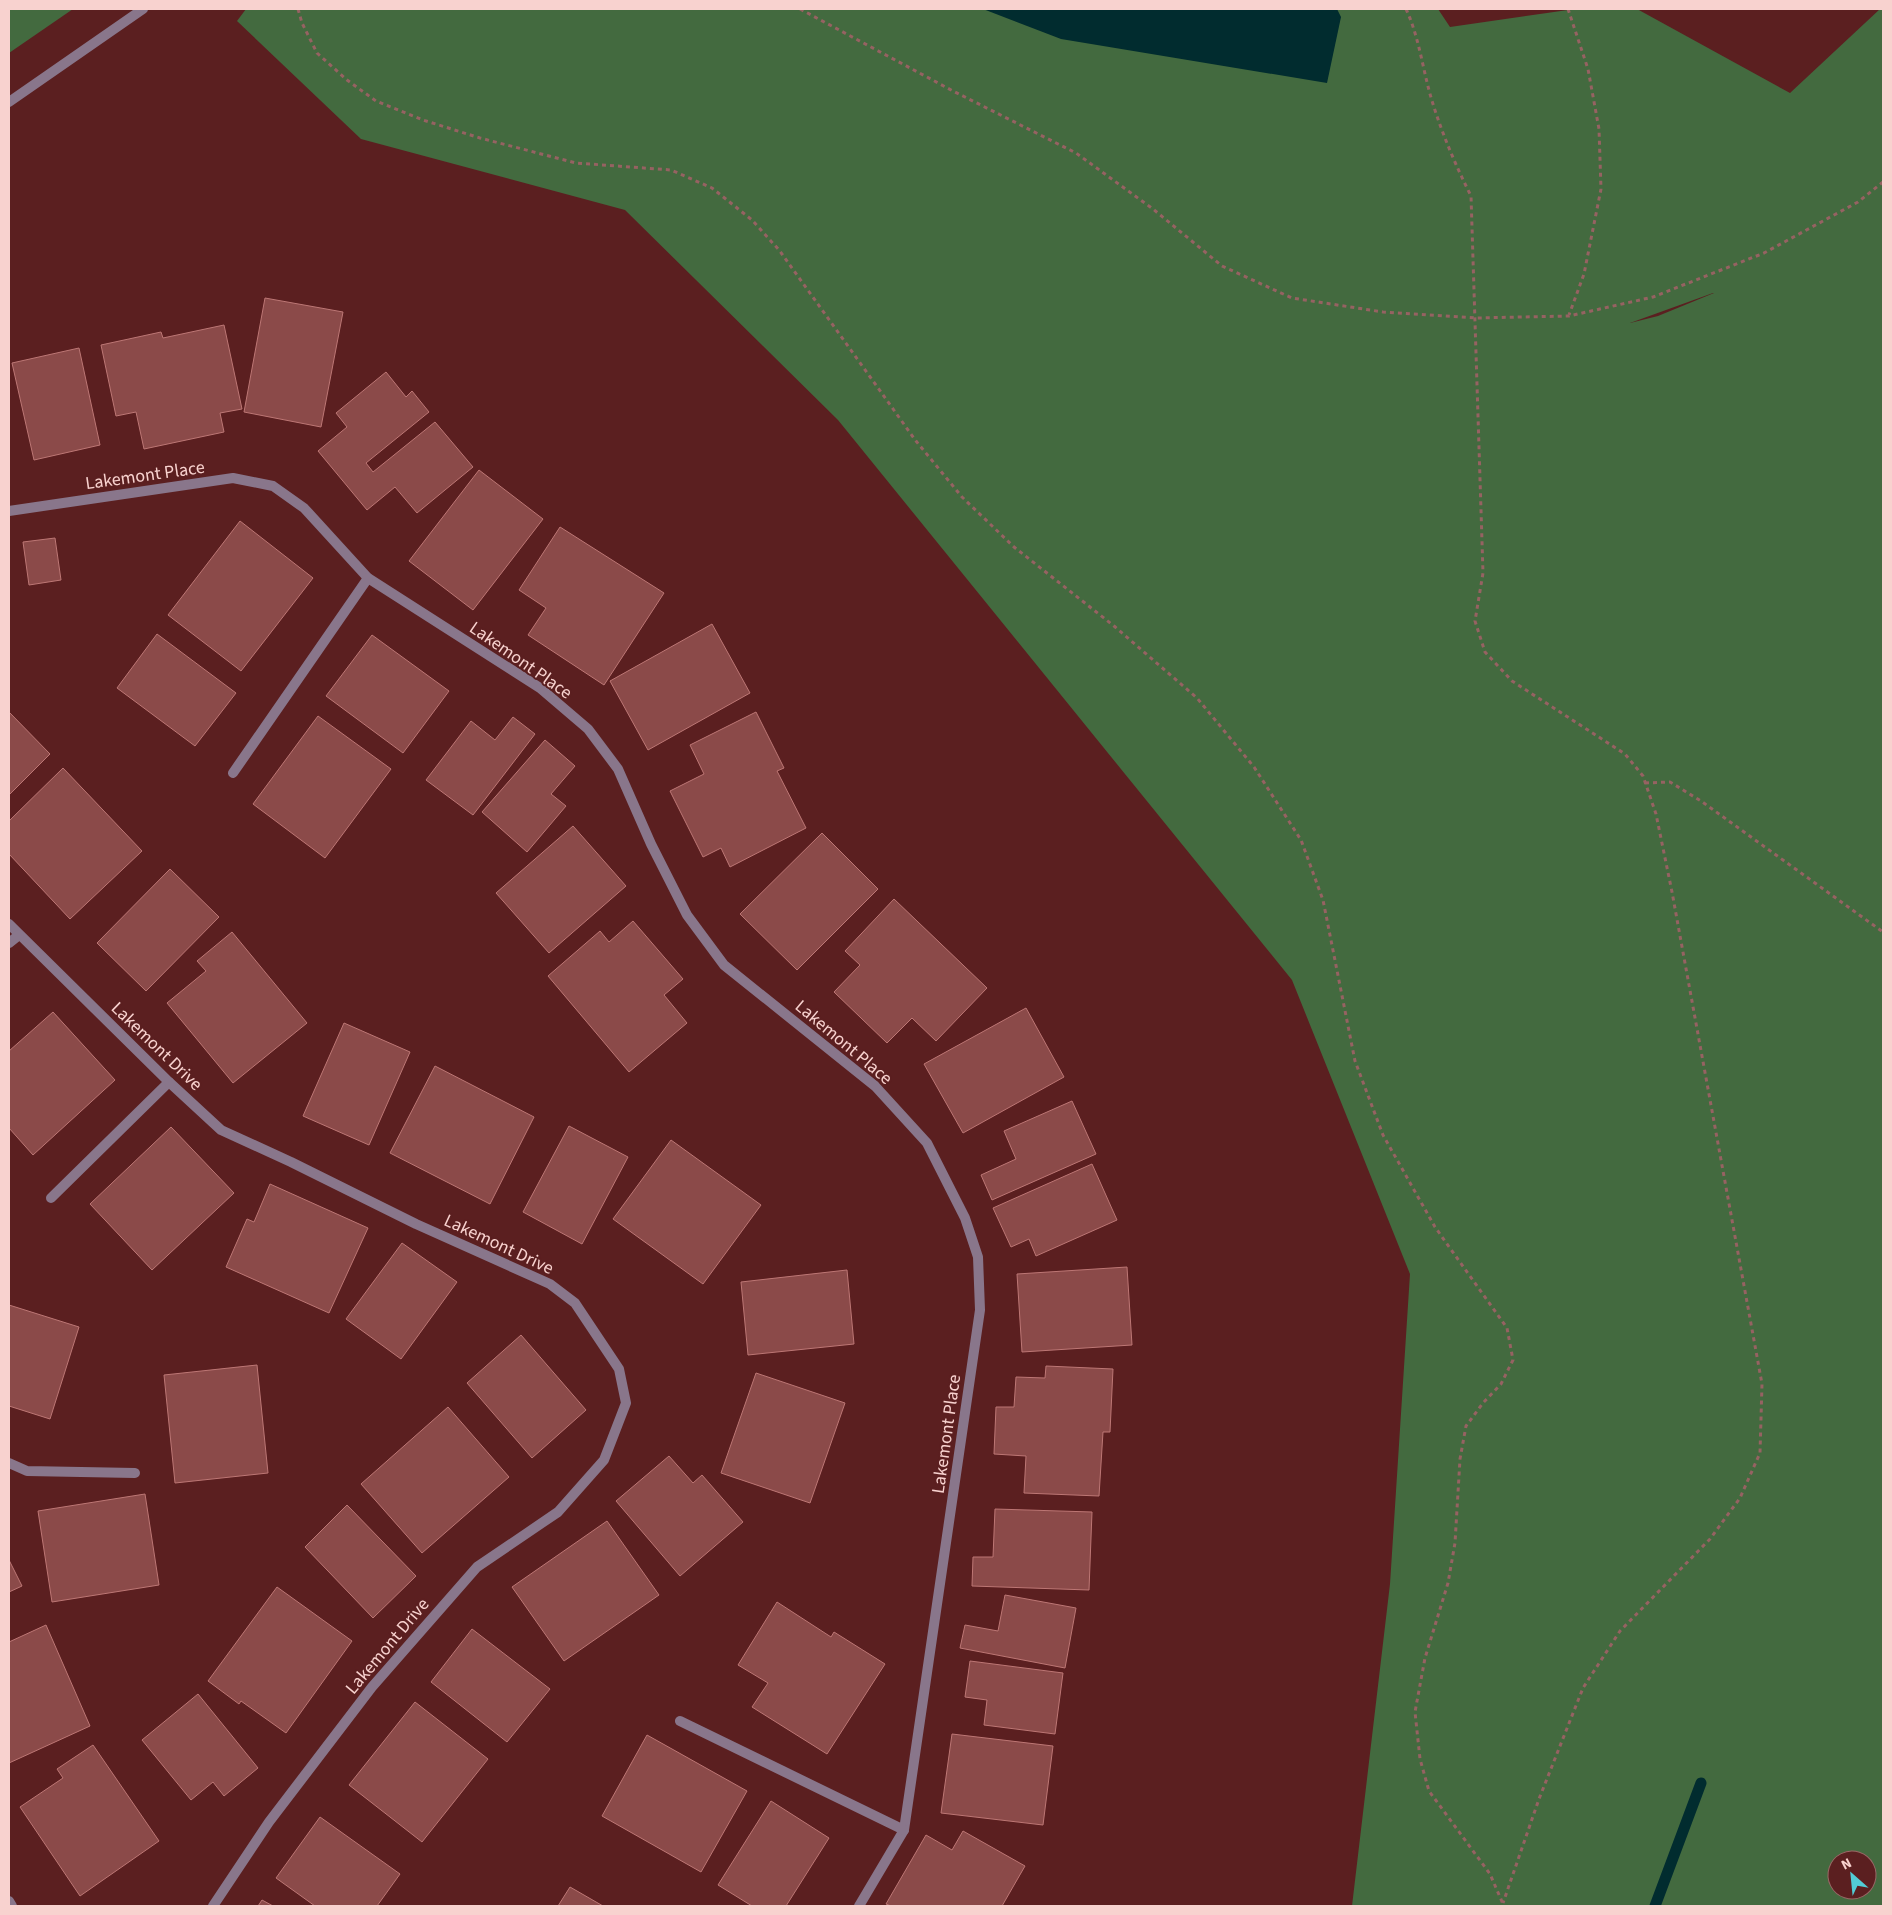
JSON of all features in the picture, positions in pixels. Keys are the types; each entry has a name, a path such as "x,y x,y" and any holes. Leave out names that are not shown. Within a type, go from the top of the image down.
{"street":[{"path":"9,102 143,9"},
{"name":"Lakemont Place","path":"9,510 233,478 273,486 304,508 368,578 540,688 588,729 618,769 650,844 686,915 724,965 875,1086 927,1143 965,1218 978,1257 980,1310 904,1830 859,1906"},
{"path":"233,773 368,578"},
{"name":"Lakemont Drive","path":"9,924 169,1082 221,1130 291,1162 416,1224 550,1284 575,1303 619,1369 626,1403 604,1460 558,1512 477,1567 457,1589 366,1695 269,1822 213,1906"},
{"path":"9,943 19,935"},
{"path":"51,1198 169,1082"},
{"path":"9,1463 27,1470 134,1473"},
{"path":"680,1721 904,1830"},
{"path":"9,1901 12,1906"}],"path":[{"path":"298,9 302,23 317,53 347,80 376,101 423,120 480,138 576,164 671,170 712,188 752,220 779,250 916,441 962,496 1014,547 1114,626 1197,698 1254,767 1301,840 1323,900 1355,1061 1383,1135 1435,1227 1507,1328 1513,1360 1501,1384 1483,1403 1466,1426 1460,1459 1455,1544 1452,1563 1448,1583 1425,1658 1415,1712 1420,1759 1429,1791 1490,1874 1503,1905"},
{"path":"800,9 953,91 1076,153 1153,209 1222,266 1292,298 1383,312 1476,318 1569,316 1653,297 1764,253 1858,202 1883,182"},
{"path":"1406,9 1420,53 1435,112 1449,151 1471,196 1483,572 1475,621 1485,652 1512,681 1625,754 1643,776 1656,814 1672,892 1762,1384 1760,1453 1740,1498 1710,1539 1620,1631 1583,1688 1539,1798 1503,1905"},
{"path":"1568,9 1588,69 1599,129 1602,189 1584,274 1569,316"},
{"path":"1645,783 1670,782 1701,801 1883,932"}],"green space":[{"path":"9,9 73,9 9,53"},
{"path":"246,9 1438,9 1450,27 1575,9 1637,9 1790,93 1880,9 1883,9 1883,1906 1352,1906 1390,1584 1410,1274 1292,980 838,420 625,210 361,139 237,21","holes":["1714,293 1658,316 1630,323"]}],"water":[{"path":"983,9 1337,9 1341,17 1327,83 1061,39"}],"building":[{"path":"265,298 343,312 321,427 244,412"},
{"path":"224,325 242,409 220,413 224,432 144,449 136,412 116,416 101,345 161,332 163,338"},
{"path":"79,348 100,445 34,460 12,363"},
{"path":"386,372 406,397 412,391 429,412 366,463 373,472 435,422 473,467 417,513 395,487 367,510 318,451 347,427 336,413"},
{"path":"479,470 543,519 473,610 409,561"},
{"path":"240,521 313,578 241,671 168,615"},
{"path":"560,527 664,593 604,685 528,635 546,608 519,590"},
{"path":"55,538 61,580 29,585 23,542"},
{"path":"712,624 750,693 648,750 610,681"},
{"path":"157,634 236,693 195,746 117,688"},
{"path":"372,635 449,691 403,753 326,696"},
{"path":"9,712 50,754 9,795"},
{"path":"756,712 784,768 777,771 806,828 730,867 721,848 703,857 670,791 704,774 690,745"},
{"path":"318,716 391,769 325,858 253,804"},
{"path":"513,717 535,734 473,815 426,780 471,721 495,740"},
{"path":"545,740 575,766 551,794 566,806 527,852 482,812"},
{"path":"63,768 142,851 70,919 9,854 9,821"},
{"path":"573,826 626,886 549,953 496,893"},
{"path":"822,833 878,889 797,970 740,914"},
{"path":"170,869 219,917 146,991 97,943"},
{"path":"894,899 987,988 936,1041 912,1018 887,1043 834,992 860,965 845,951"},
{"path":"633,921 683,979 664,995 687,1023 629,1072 548,976 600,931 609,942"},
{"path":"232,932 307,1023 233,1083 167,1003 206,971 197,961"},
{"path":"1026,1008 1064,1077 963,1133 924,1064"},
{"path":"53,1012 115,1080 33,1155 9,1128 9,1051"},
{"path":"344,1023 410,1052 369,1145 303,1116"},
{"path":"435,1066 534,1117 490,1204 390,1153"},
{"path":"1072,1101 1096,1154 992,1200 981,1175 1016,1159 1004,1131"},
{"path":"569,1126 628,1157 582,1244 523,1212"},
{"path":"171,1127 234,1193 152,1270 90,1204"},
{"path":"671,1140 761,1205 703,1284 613,1219"},
{"path":"1092,1164 1117,1220 1036,1256 1029,1239 1011,1247 993,1208"},
{"path":"270,1184 368,1228 329,1313 226,1267 247,1219 254,1222"},
{"path":"402,1243 457,1282 401,1359 346,1319"},
{"path":"1127,1267 1132,1345 1022,1352 1017,1274"},
{"path":"847,1270 854,1344 748,1355 741,1282"},
{"path":"9,1305 79,1327 50,1419 9,1406"},
{"path":"521,1335 586,1410 532,1458 467,1383"},
{"path":"257,1365 268,1473 175,1483 164,1375"},
{"path":"1046,1366 1113,1369 1110,1432 1103,1432 1099,1496 1024,1493 1026,1456 994,1454 996,1407 1014,1407 1016,1377 1045,1378"},
{"path":"756,1373 845,1403 810,1503 721,1473"},
{"path":"448,1407 509,1477 422,1553 361,1484"},
{"path":"669,1456 693,1483 702,1475 743,1522 680,1576 616,1501"},
{"path":"145,1494 159,1585 52,1602 38,1511"},
{"path":"347,1505 416,1576 373,1618 305,1547"},
{"path":"995,1509 1092,1512 1089,1590 972,1586 973,1557 993,1557"},
{"path":"607,1521 659,1595 564,1661 512,1587"},
{"path":"9,1560 22,1586 9,1592"},
{"path":"277,1587 352,1641 286,1733 241,1701 239,1704 208,1681"},
{"path":"1005,1595 1076,1608 1065,1668 960,1648 965,1625 998,1631"},
{"path":"777,1602 831,1637 834,1632 885,1664 827,1754 752,1707 768,1683 738,1665"},
{"path":"46,1625 90,1726 9,1763 9,1642"},
{"path":"472,1629 550,1689 507,1742 431,1682"},
{"path":"970,1661 1063,1673 1055,1734 984,1725 987,1700 965,1697"},
{"path":"198,1694 258,1768 224,1796 213,1782 191,1800 142,1740"},
{"path":"415,1702 488,1759 422,1842 349,1785"},
{"path":"952,1734 1053,1746 1043,1825 941,1813"},
{"path":"647,1735 747,1791 701,1872 602,1816"},
{"path":"93,1745 159,1841 80,1896 20,1807 63,1778 57,1769"},
{"path":"771,1801 829,1838 786,1906 752,1906 718,1885"},
{"path":"320,1817 400,1874 377,1906 315,1906 276,1878"},
{"path":"963,1831 1025,1866 1002,1906 891,1906 886,1904 926,1835 952,1850"},
{"path":"570,1887 603,1906 558,1906"},
{"path":"262,1900 273,1906 258,1906"}],"waterway":[{"path":"1655,1906 1701,1783"}]}
